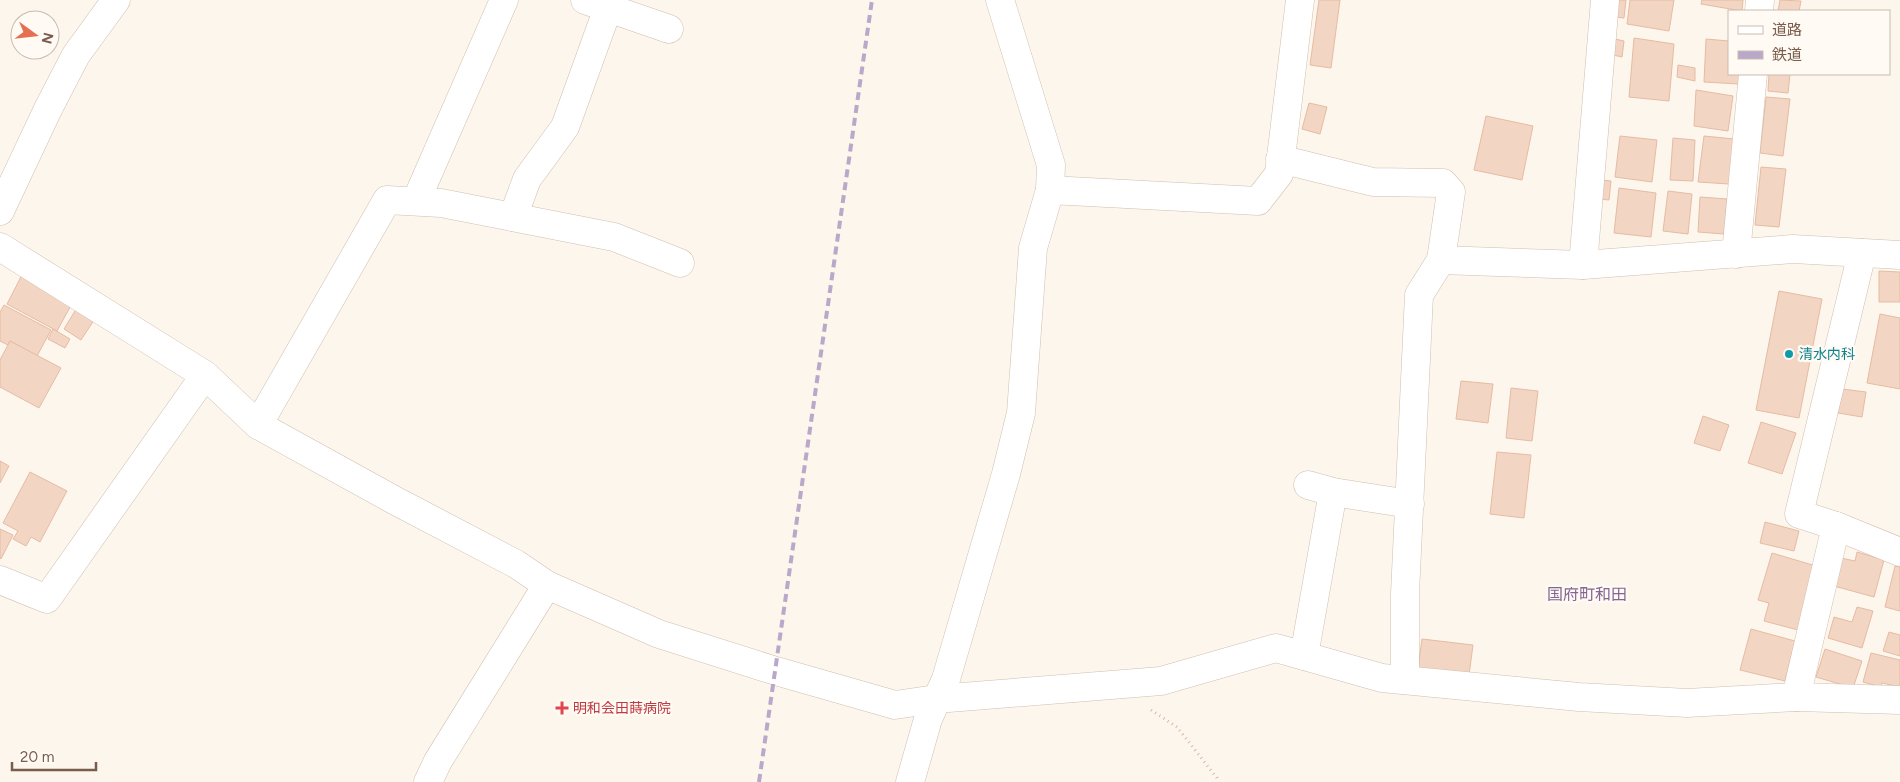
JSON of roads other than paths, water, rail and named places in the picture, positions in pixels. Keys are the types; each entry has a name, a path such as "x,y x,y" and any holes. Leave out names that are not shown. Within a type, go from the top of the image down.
{"street":[{"path":"0,211 48,109 76,55 116,0"},
{"path":"416,201 504,0"},
{"path":"910,782 928,719 946,679 1006,474 1021,413 1033,248 1050,190 1051,165 1000,0"},
{"path":"1050,190 1258,201 1279,174 1300,0"},
{"path":"1583,265 1605,0"},
{"path":"513,217 527,179 565,127 596,4 669,29"},
{"path":"1736,254 1753,75"},
{"path":"1280,159 1373,182 1443,183 1451,192 1441,260 1419,295 1405,594 1405,680"},
{"path":"258,425 388,200 441,203 614,237 680,263"},
{"path":"0,247 205,375 258,425 394,500 516,564 547,585 659,634 776,671 895,705 936,699 1162,681 1276,648 1382,678 1579,697 1687,703 1796,697 1900,700"},
{"path":"1441,260 1583,265 1793,249 1900,255"},
{"path":"1862,253 1800,514 1836,526 1900,552"},
{"path":"0,580 46,599 205,375"},
{"path":"1304,656 1320,489 1410,504"},
{"path":"1796,697 1836,526"},
{"path":"428,782 438,761 547,585"}],"railway":[{"path":"759,782 872,0"}],"place":[{"name":"清水内科","path":"1789,354"},
{"name":"明和会田蒔病院","path":"562,708"}],"district":[{"name":"国府町和田","path":"1587,594"}]}
